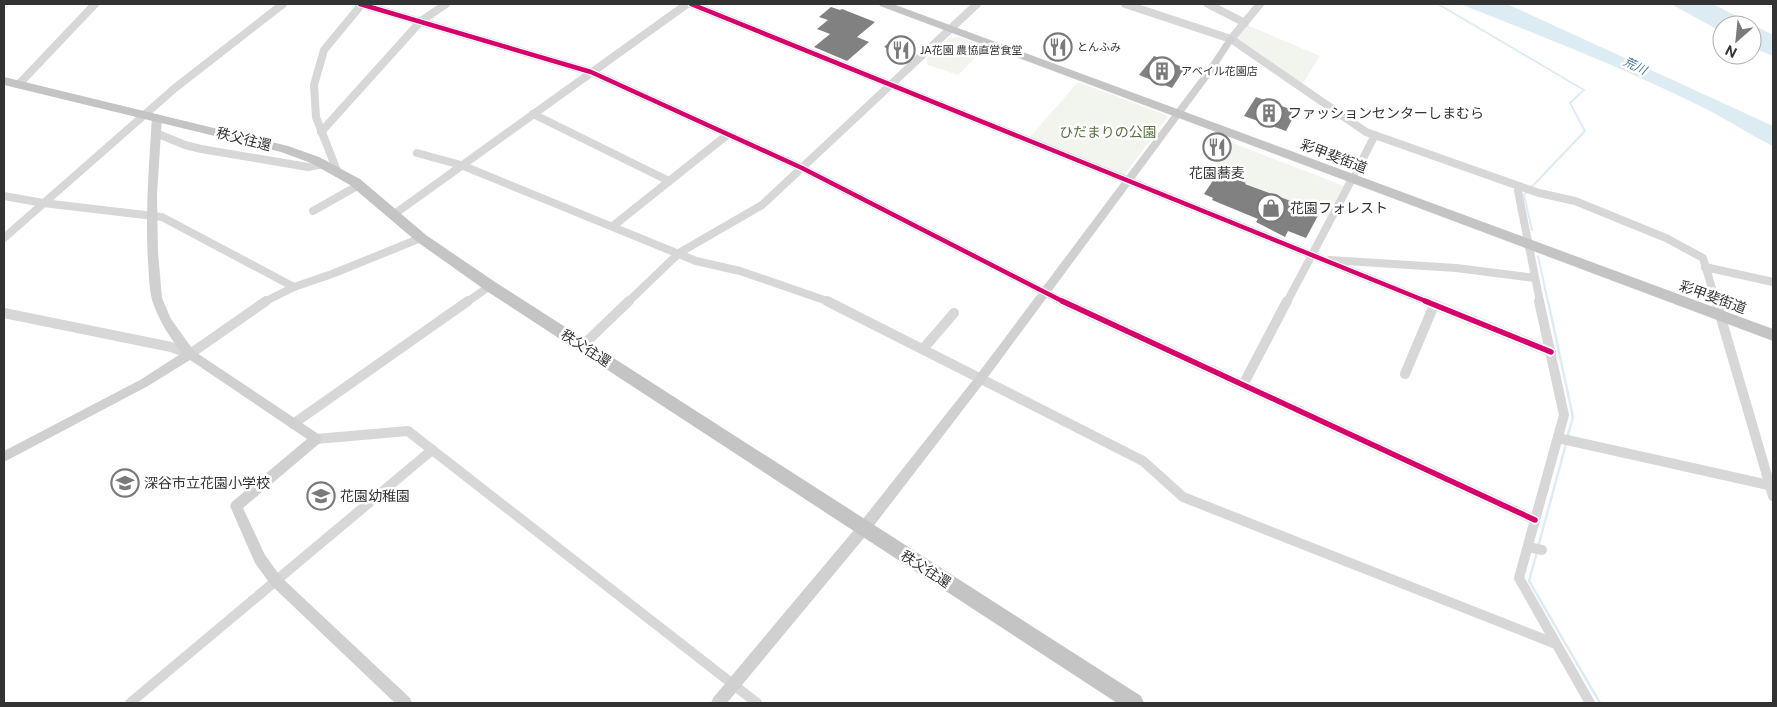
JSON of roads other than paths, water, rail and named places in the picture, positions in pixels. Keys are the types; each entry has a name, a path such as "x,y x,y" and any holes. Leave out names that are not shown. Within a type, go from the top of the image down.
{"highway":[{"name":"彩甲斐街道","path":"884,4 953,26 1526,239 1718,311 1773,335"},
{"name":"彩甲斐街道","path":"903,4 953,26"},
{"name":"秩父往還","path":"4,81 151,115 284,149 337,171 359,185 422,238 490,286 1134,703"},
{"name":"彩甲斐街道","path":"1718,311 1773,327"}],"street":[{"path":"20,84 95,4"},
{"path":"4,238 43,203 151,115 223,47 283,4"},
{"path":"337,171 316,116 314,93 324,50 361,4 591,72 802,168 1044,293 1535,520"},
{"path":"321,132 421,22 446,4"},
{"path":"393,215 687,4"},
{"path":"691,4 1551,352"},
{"path":"582,346 679,253 762,205 978,4"},
{"path":"1125,4 1231,39 1366,132 1526,189 1574,201 1666,238 1703,258 1772,489"},
{"path":"1208,4 1246,23"},
{"path":"718,703 864,528 981,378 1180,111 1231,39 1260,4"},
{"path":"533,114 669,181"},
{"path":"151,115 156,133 152,215 153,258 157,297 169,324 190,354"},
{"path":"156,133 185,145 201,149 308,167 324,164"},
{"path":"613,226 728,135"},
{"path":"1243,385 1375,135"},
{"path":"417,153 461,165 696,261 740,271 827,301 1143,461 1183,497 1556,644"},
{"path":"312,211 359,185"},
{"path":"1526,189 1518,191 1526,239 1564,416 1519,578 1590,703"},
{"path":"4,196 43,203 152,215 162,218 294,287"},
{"path":"4,458 144,383 190,354 266,301 294,287 422,238"},
{"path":"1322,259 1456,268 1535,278"},
{"path":"1705,268 1773,282"},
{"path":"293,424 490,286"},
{"path":"1405,374 1434,305"},
{"path":"4,312 172,347 190,354 316,439"},
{"path":"923,349 954,313"},
{"path":"405,703 276,581 260,559 236,506 316,439 408,431 756,703"},
{"path":"1558,438 1772,489"},
{"path":"130,703 432,450"},
{"path":"1528,547 1542,550"}],"water":[{"name":"荒川","path":"1460,4 1507,4 1773,126 1773,146 1706,109 1638,77 1579,51"},
{"path":"1671,4 1713,4 1734,15 1712,15 1712,27"},
{"path":"1762,29 1773,35 1773,56 1762,51"}],"waterway":[{"path":"1438,4 1584,90 1570,103 1585,131 1524,195 1532,230"},
{"path":"1538,256 1548,302"},
{"path":"1548,301 1573,417 1567,438"},
{"path":"1538,547 1566,444"},
{"path":"1537,552 1529,581 1600,703"}],"place":[{"name":"とんふみ","path":"1058,47"},
{"name":"JA花園 農協直営食堂","path":"901,50"},
{"name":"アベイル花園店","path":"1162,71"},
{"name":"ファッションセンターしまむら","path":"1269,113"},
{"name":"花園蕎麦","path":"1217,147"},
{"name":"花園フォレスト","path":"1271,208"},
{"name":"深谷市立花園小学校","path":"125,483"},
{"name":"花園幼稚園","path":"321,496"}],"park label":[{"name":"ひだまりの公園","path":"1108,132"}]}
